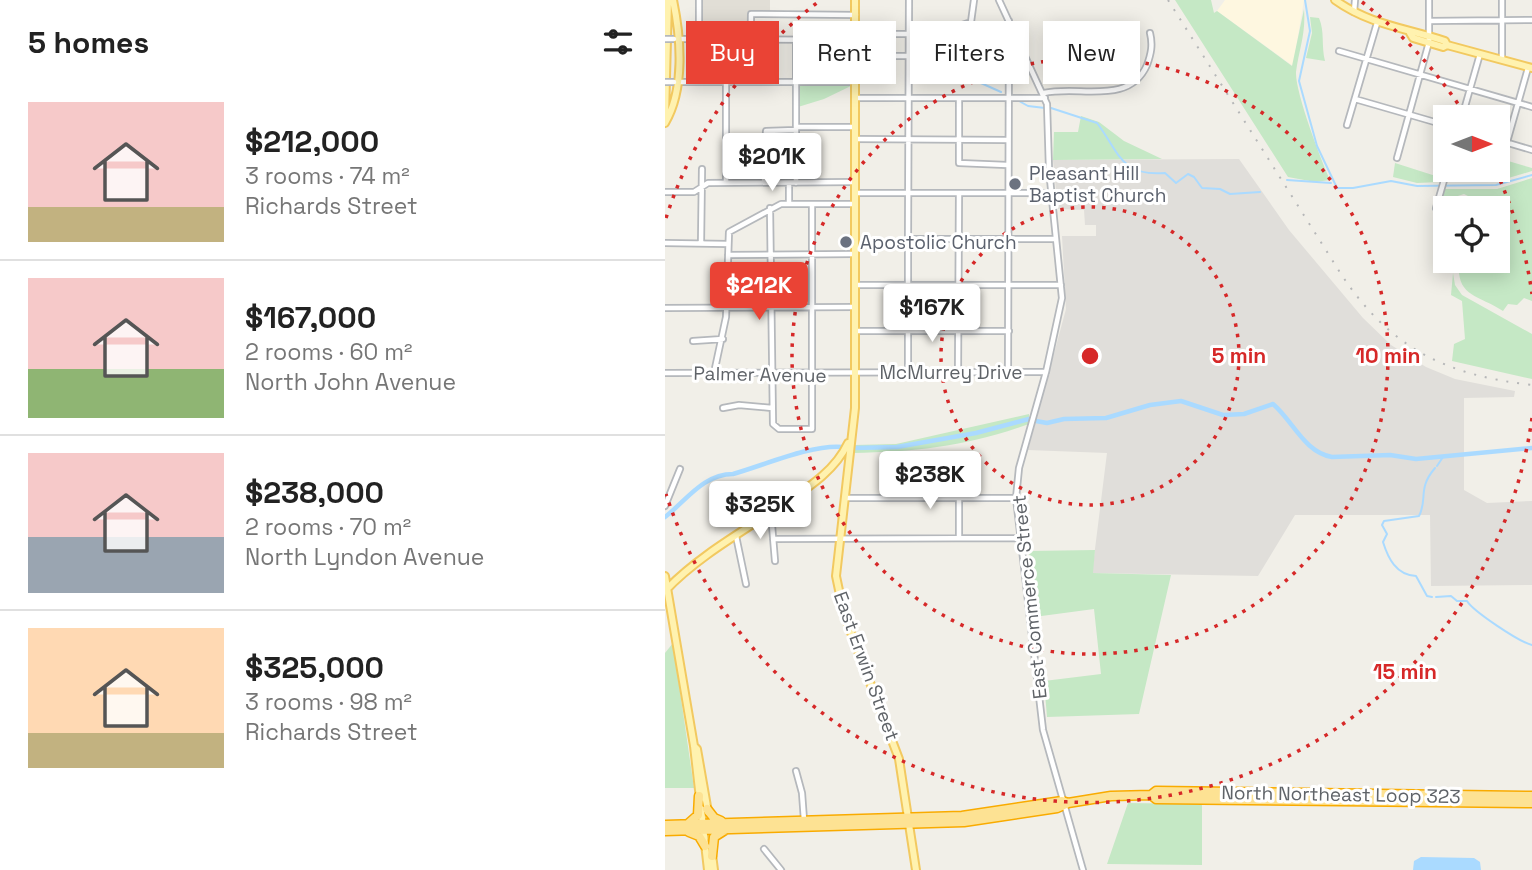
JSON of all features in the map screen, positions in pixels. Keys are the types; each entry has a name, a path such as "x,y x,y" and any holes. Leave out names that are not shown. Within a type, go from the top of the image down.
{"highway":[{"name":"North Northeast Loop 323","path":"910,820 979,820 1065,803 1117,796 1151,795 1156,791 1236,796 1532,803"},
{"path":"665,831 684,827 698,815 699,796"},
{"name":"North Northeast Loop 323","path":"1432,799 1532,796"},
{"path":"707,809 715,819 735,823"},
{"path":"706,827 804,820 910,820"},
{"path":"665,825 726,829 910,820"},
{"path":"684,827 698,835 705,846"},
{"path":"712,856 714,837 726,829"}],"main road":[{"path":"665,123 676,100 676,40 670,0"},
{"path":"665,117 670,0"},
{"name":"East Erwin Street","path":"855,0 856,21"},
{"path":"1335,0 1377,23 1530,68"},
{"name":"East Erwin Street","path":"856,84 855,374 852,435 838,538 836,576 841,602 894,743 910,820 916,870"},
{"path":"666,592 679,576 820,478 839,459 852,435"},
{"path":"839,459 848,462"},
{"path":"666,592 690,568"},
{"path":"665,574 672,578 679,576"},
{"path":"665,574 668,608 694,746 699,796 713,870"},
{"path":"694,746 697,749 707,809 705,846 708,870"}],"street":[{"path":"699,0 701,21"},
{"path":"908,373 909,0"},
{"path":"971,21 974,0"},
{"name":"East Commerce Street","path":"999,0 1045,95 1061,308 1047,372 1020,464 1016,498 1042,725 1083,870"},
{"path":"1354,12 1355,0"},
{"path":"1397,158 1429,39 1429,0"},
{"path":"1501,60 1502,0"},
{"path":"751,21 751,14 856,15"},
{"path":"1429,21 1532,20"},
{"path":"1347,125 1377,23"},
{"path":"856,98 1007,98 1107,91 1132,85 1140,78 1149,59 1152,44 1150,33"},
{"path":"896,35 909,34"},
{"path":"665,40 686,40"},
{"path":"1339,51 1532,107"},
{"path":"1464,105 1481,54"},
{"path":"896,57 908,57"},
{"path":"1510,132 1530,68"},
{"path":"665,82 686,82"},
{"path":"726,84 726,183"},
{"path":"796,84 796,183"},
{"path":"1007,84 1008,374"},
{"path":"959,98 959,163 1007,165"},
{"path":"1355,99 1433,121"},
{"path":"764,182 766,131 855,127"},
{"path":"855,139 1007,140"},
{"path":"1510,143 1532,150"},
{"path":"701,243 702,169"},
{"path":"665,192 692,192 702,185 726,183 854,182"},
{"path":"789,183 789,204"},
{"path":"854,193 1051,192"},
{"path":"958,374 959,193"},
{"path":"713,373 723,339 729,232 770,208 789,204 854,204"},
{"path":"770,208 773,425 783,429 812,429 812,204"},
{"path":"908,242 1056,239"},
{"path":"665,243 728,244"},
{"path":"728,255 854,254"},
{"path":"854,285 1061,285"},
{"path":"665,308 854,307"},
{"path":"855,331 1009,331"},
{"path":"693,341 723,339"},
{"name":"McMurrey Drive","path":"855,374 1047,372"},
{"name":"Palmer Avenue","path":"665,373 855,374"},
{"path":"723,408 739,405 772,408"},
{"path":"665,506 680,469"},
{"path":"959,486 959,538"},
{"path":"844,498 1016,498"},
{"path":"770,512 775,561"},
{"path":"736,536 746,584"},
{"path":"773,539 1020,538"},
{"path":"796,771 802,793 804,820"},
{"path":"764,849 781,870"}],"shaded area":[{"path":"701,0 770,0 770,12 747,12 747,21 701,21"},
{"path":"1225,0 1304,0 1293,66 1217,11"},
{"path":"1239,159 1289,230 1363,318 1391,345 1426,367 1455,379 1515,391 1514,397 1464,398 1464,490 1487,503 1532,501 1532,585 1431,586 1430,515 1295,515 1258,576 1092,573 1107,453 1028,450 1066,309 1062,236 1096,236 1096,225 1085,225 1084,210 1058,209 1053,160"}],"green space":[{"path":"1175,0 1211,0 1214,13 1217,11 1292,66 1304,9 1297,82 1309,126 1330,180 1315,182 1288,177"},
{"path":"1310,17 1319,18 1321,23 1325,61 1306,58 1312,33"},
{"path":"799,85 853,85 824,99 798,107"},
{"path":"1081,116 1099,122 1124,141 1162,159 1053,160 1054,132 1078,132"},
{"path":"1510,162 1532,168 1532,171 1510,178"},
{"path":"1395,163 1433,175 1433,182 1440,182 1417,183 1393,177"},
{"path":"1532,178 1532,301 1524,298 1517,305 1508,304 1503,311 1470,293 1461,282 1459,273 1510,273 1510,196 1443,196 1445,189 1497,189"},
{"path":"1453,273 1455,285 1462,295 1532,334 1532,379 1452,361 1454,344 1465,339 1462,301 1451,295"},
{"path":"1029,414 1029,424 963,443 899,451 853,453 854,445 896,444"},
{"path":"1095,550 1093,573 1171,575 1139,714 1047,717 1044,681 1101,674 1094,609 1034,617 1029,551"},
{"path":"673,643 694,788 665,788 665,653"},
{"path":"1128,803 1202,804 1202,865 1107,864"}],"water":[{"path":"1421,857 1474,858 1480,862 1481,870 1413,870 1414,861"}],"waterway":[{"path":"1305,0 1310,31 1299,81 1317,146 1337,188 1391,181 1417,186 1496,185 1532,175"},
{"path":"983,84 1001,92"},
{"path":"1019,101 1028,106 1045,108"},
{"path":"1051,108 1097,123 1122,160 1138,171 1165,173 1176,183 1188,174 1194,177 1202,188 1220,189 1230,194 1260,192"},
{"path":"1287,180 1331,183"},
{"path":"1036,421 1047,423 1064,419 1106,418 1150,405 1181,401 1223,415 1244,414 1273,404 1306,443 1332,457 1390,455 1416,459 1532,448"},
{"path":"853,448 897,447 976,433 1029,419"},
{"path":"665,517 696,489 713,478 803,452 843,447"},
{"path":"1437,466 1443,457"},
{"path":"1432,597 1427,596 1416,576 1403,573 1394,565 1383,542 1387,534 1382,525 1384,521 1419,516 1424,488 1435,468"},
{"path":"1436,597 1451,596 1457,601 1467,601 1497,626 1532,645"}],"railway":[{"path":"1168,0 1341,274 1379,321 1422,354 1446,365 1472,374 1532,385"}],"place":[{"name":"Pleasant Hill Baptist Church","path":"1015,184"},
{"name":"Apostolic Church","path":"846,242"}]}
